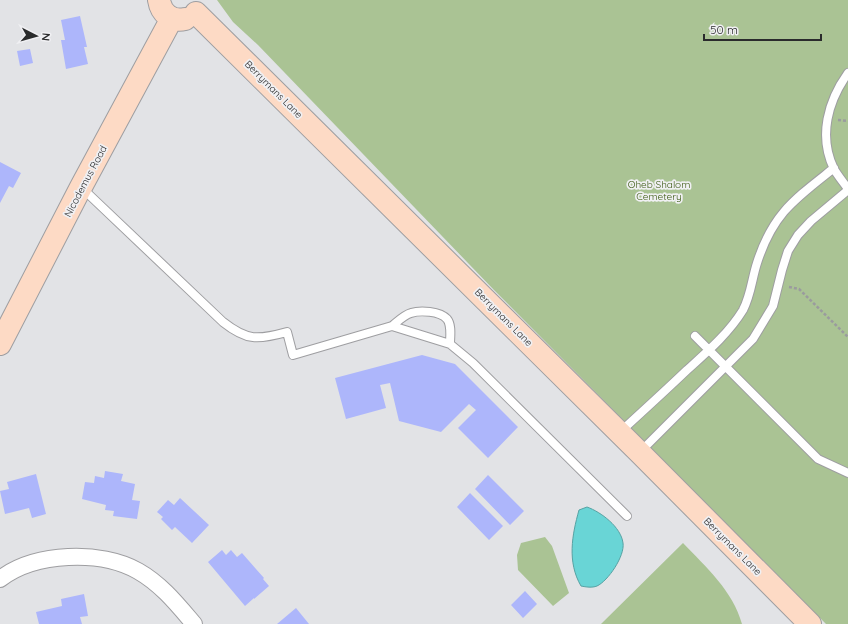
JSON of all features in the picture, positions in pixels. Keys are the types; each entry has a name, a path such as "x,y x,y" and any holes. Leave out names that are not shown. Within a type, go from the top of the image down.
{"street":[{"path":"159,0 164,14 172,18 183,20 189,18 198,6"},
{"name":"Berrymans Lane","path":"198,6 810,624"},
{"name":"Nicodemus Road","path":"0,344 81,187 172,18"},
{"path":"0,578 22,567 62,557 79,556 119,563 138,571 153,581 171,597 194,624"}],"lane":[{"path":"640,452 753,339 773,306 788,251 798,235 811,221 848,190 834,168 828,152 826,130 830,106 837,89 848,73"},
{"path":"620,433 709,350 743,309 748,298 756,265 764,242 777,219 793,201 834,168"},
{"path":"81,187 223,322 243,336 271,336 287,332 293,355 392,326 409,313 419,312 439,314 448,320 450,326 450,344"},
{"path":"392,326 450,344 473,363 627,516"},
{"path":"695,336 818,459 848,473"}],"path":[{"path":"778,285 799,289 848,337"}],"green space":[{"name":"Oheb Shalom Cemetery","path":"217,0 848,0 848,624 826,624 494,290 258,45 233,22"},
{"path":"545,537 552,546 569,593 553,606 518,570 517,555 521,543"},
{"path":"683,543 718,580 738,612 742,624 601,624"}],"water":[{"path":"587,507 598,512 610,521 618,531 623,543 619,561 611,574 597,586 591,587 581,586 572,558 574,529 579,510"}],"building":[{"path":"80,16 87,47 84,47 88,64 66,69 61,40 65,40 61,20"},
{"path":"30,49 33,63 20,66 17,51"},
{"path":"0,162 21,173 13,188 9,186 0,203"},
{"path":"422,355 455,364 518,427 488,458 458,428 476,410 469,404 441,432 399,421 390,383 380,385 386,408 346,419 335,378"},
{"path":"105,471 123,474 121,481 135,484 132,500 140,501 137,519 113,516 114,511 105,510 106,505 82,499 85,482 94,483 95,476 104,478"},
{"path":"36,474 46,514 32,518 29,508 5,514 0,491 9,489 7,482"},
{"path":"488,475 524,511 510,525 475,489"},
{"path":"470,493 503,526 489,540 457,507"},
{"path":"180,498 209,525 192,543 175,527 172,530 161,519 163,517 157,512 168,500 174,505"},
{"path":"222,550 226,555 231,550 237,557 242,553 269,586 245,606 208,562"},
{"path":"525,591 537,604 523,618 511,605"},
{"path":"84,594 88,616 80,617 82,624 39,624 36,612 62,606 61,599"},
{"path":"296,608 309,624 277,624"}]}
